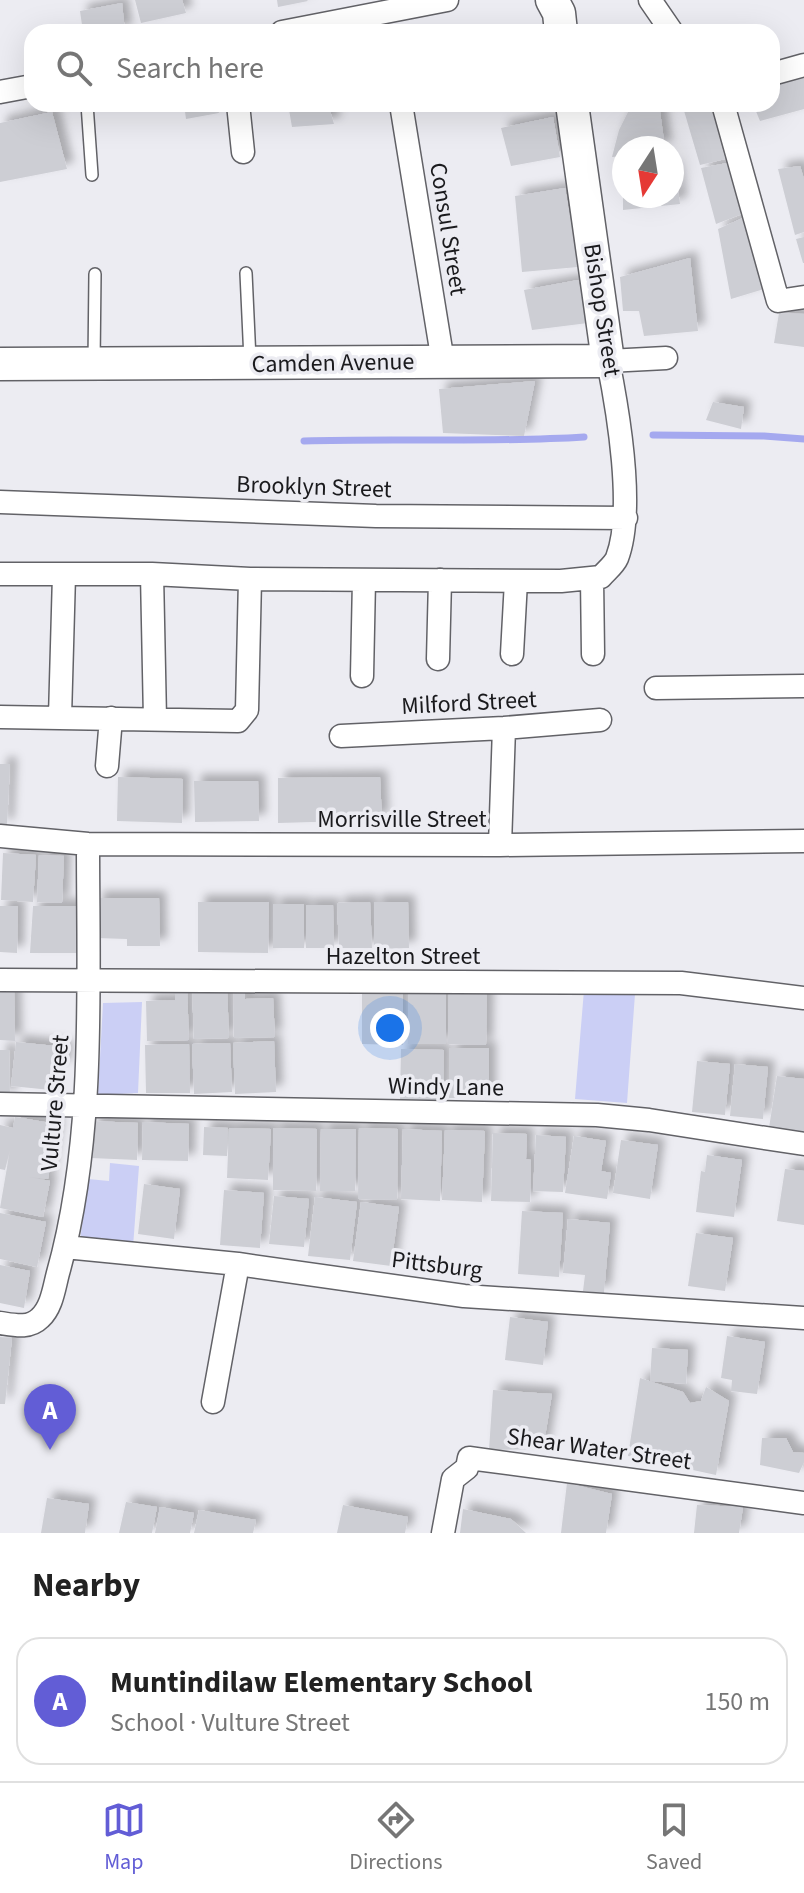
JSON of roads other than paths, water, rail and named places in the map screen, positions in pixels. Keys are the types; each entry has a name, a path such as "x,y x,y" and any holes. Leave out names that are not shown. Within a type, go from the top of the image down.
{"street":[{"path":"367,24 388,22 447,0"},
{"path":"552,0 559,13 560,24"},
{"path":"650,0 666,24"},
{"path":"780,72 804,65"},
{"path":"0,92 24,88"},
{"path":"239,112 243,152"},
{"name":"Consul Street","path":"402,112 443,362"},
{"name":"Bishop Street","path":"573,112 608,361 616,398 626,518 617,560 601,577 592,578"},
{"path":"725,112 778,301 804,297"},
{"name":"Camden Avenue","path":"0,364 608,361 666,358"},
{"name":"Brooklyn Street","path":"0,502 376,516 626,518"},
{"path":"0,574 152,574 364,580 561,581 592,578 593,654"},
{"path":"152,574 155,719"},
{"path":"60,717 64,575"},
{"path":"0,717 231,722 243,717 247,710 250,579"},
{"path":"362,676 364,580"},
{"path":"438,659 440,580"},
{"path":"512,654 516,581"},
{"path":"656,688 804,686"},
{"path":"107,766 111,718"},
{"name":"Milford Street","path":"341,736 600,720"},
{"path":"500,845 504,728"},
{"name":"Morrisville Street","path":"0,836 88,844 500,845 804,841"},
{"name":"Vulture Street","path":"0,1323 31,1325 41,1317 49,1306 65,1247 86,1106 88,844"},
{"name":"Hazelton Street","path":"0,980 681,983 804,998"},
{"name":"Windy Lane","path":"0,1104 597,1115 804,1144"},
{"name":"Pittsburg","path":"65,1247 238,1264 464,1296 804,1318"},
{"path":"213,1402 238,1264"},
{"name":"Shear Water Street","path":"443,1533 453,1479 467,1468 469,1458 804,1503"}],"lane":[{"path":"88,112 92,175"},
{"path":"246,273 250,364"},
{"path":"94,363 95,274"}],"waterway":[{"path":"653,435 804,439"},
{"path":"304,441 584,437"}],"place":[{"name":"Muntindilaw Elementary School","path":"50,1450"}]}
